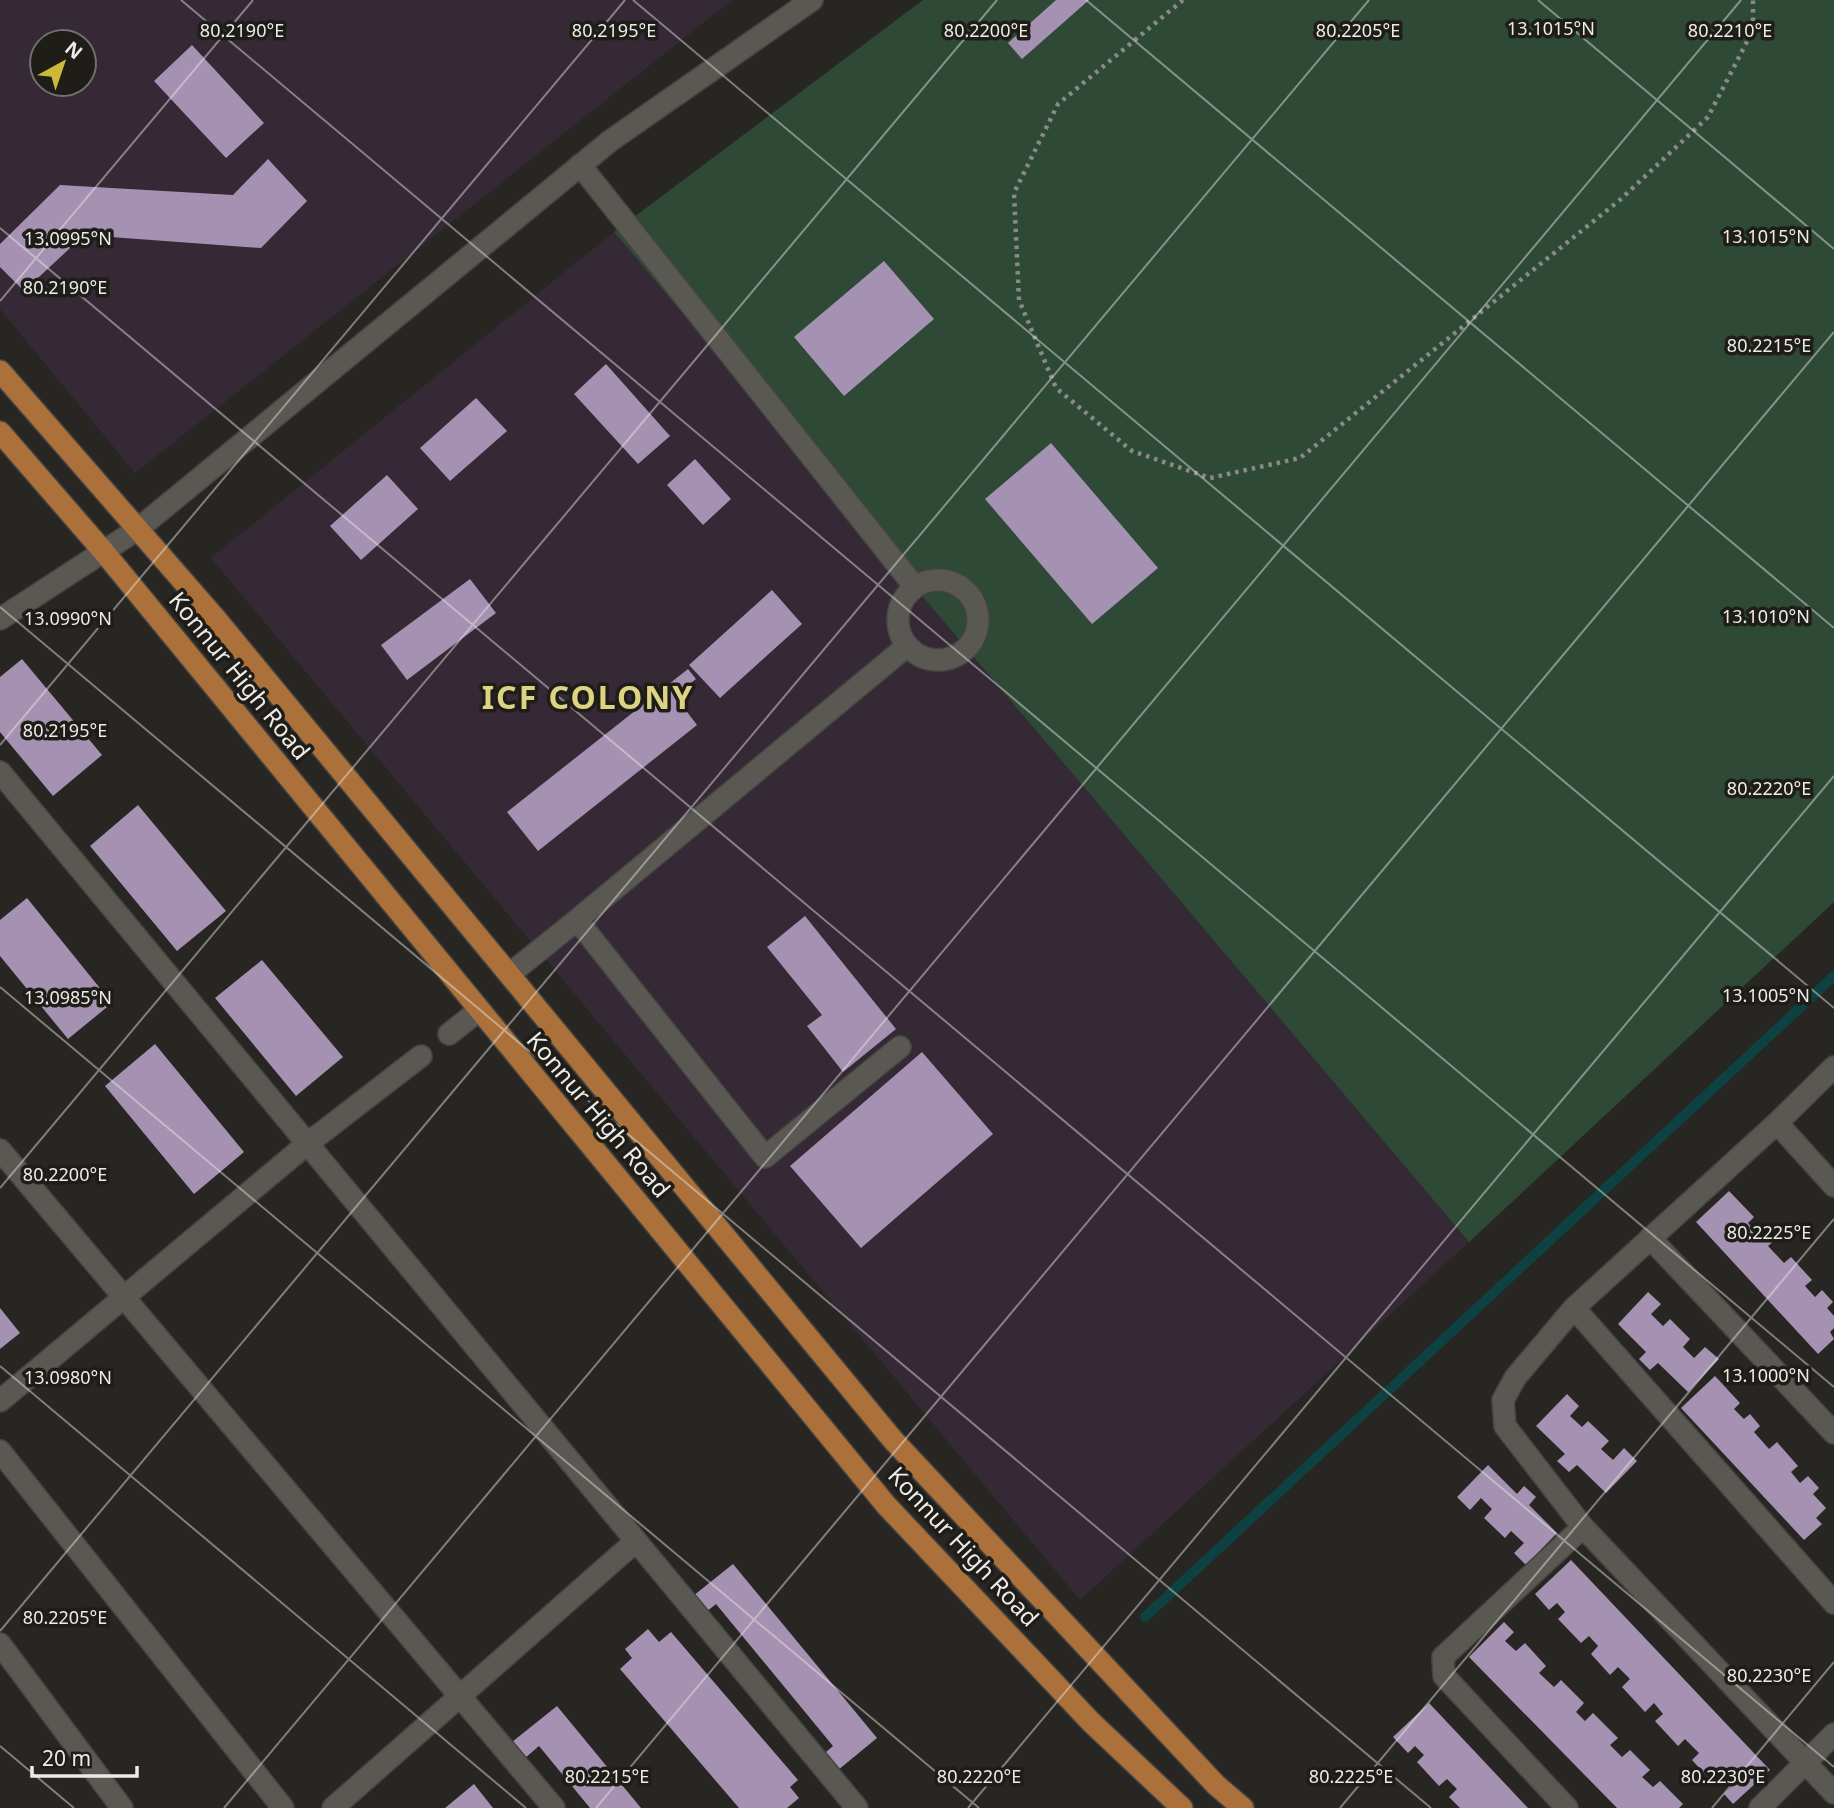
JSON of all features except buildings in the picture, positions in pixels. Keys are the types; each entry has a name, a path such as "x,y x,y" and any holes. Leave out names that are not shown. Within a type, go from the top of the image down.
{"main road":[{"path":"0,372 138,529 511,973 893,1440 1216,1785 1242,1808"},
{"name":"Konnur High Road","path":"0,432 104,552 886,1505 1091,1722 1182,1808"}],"street":[{"path":"0,619 138,529 580,165 812,0"},
{"path":"580,165 915,587"},
{"path":"927,582 952,583 972,601 977,626 966,649 943,660 929,660 907,646 897,622 905,597 915,587 927,582"},
{"path":"511,973 907,646"},
{"path":"0,772 636,1541 851,1806"},
{"path":"577,920 765,1157 900,1047"},
{"path":"449,1034 478,1011"},
{"path":"0,1401 307,1144 421,1056"},
{"path":"1834,1067 1777,1123 1574,1308 1515,1378 1503,1399 1505,1426 1583,1527 1834,1793"},
{"path":"1777,1123 1834,1186"},
{"path":"0,1150 554,1808"},
{"path":"1650,1238 1834,1433"},
{"path":"1574,1308 1834,1603"},
{"path":"0,1451 283,1808"},
{"path":"1567,1808 1444,1676 1443,1657 1583,1527"},
{"path":"333,1808 636,1541"},
{"path":"0,1644 122,1808"},
{"path":"1760,1808 1834,1734"}],"path":[{"path":"1183,0 1058,104 1014,193 1019,300 1056,388 1132,451 1210,478 1300,458 1621,199 1708,117 1753,30 1753,0"}],"shaded area":[{"path":"0,0 732,0 135,473 0,309"},
{"path":"614,232 1469,1242 1080,1600 211,558"}],"green space":[{"path":"923,0 1834,0 1834,902 1469,1242 614,232"}],"waterway":[{"path":"1145,1617 1834,976"}],"district":[{"name":"ICF COLONY","path":"588,698"}]}
